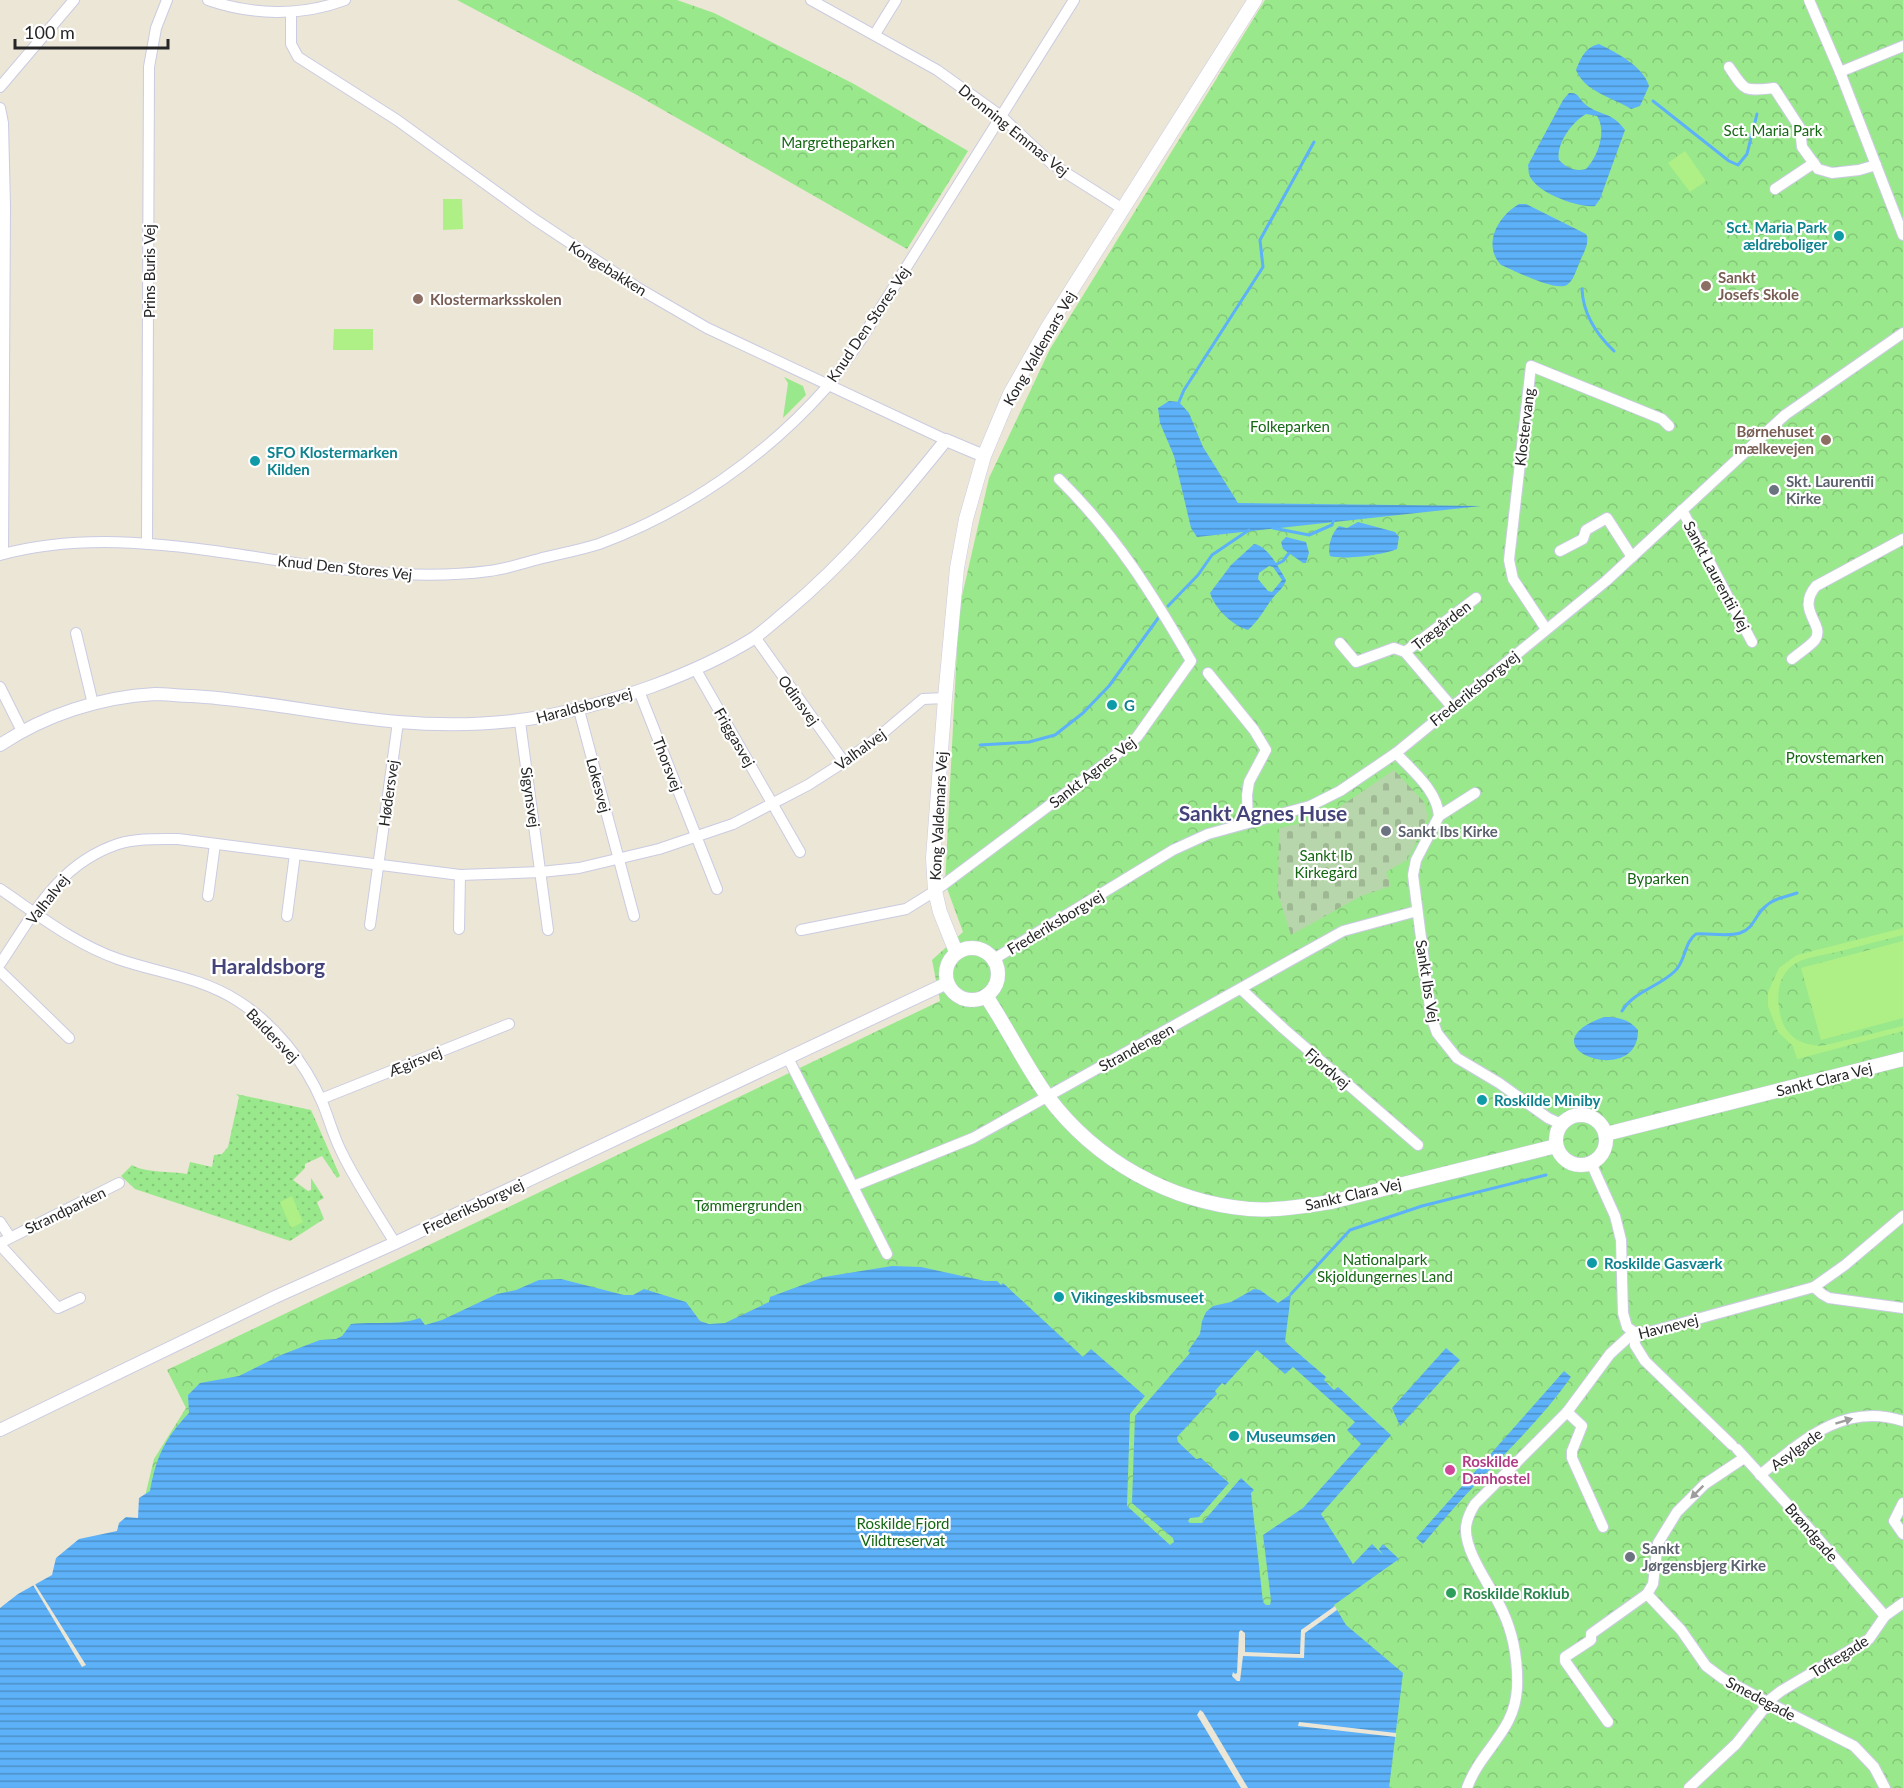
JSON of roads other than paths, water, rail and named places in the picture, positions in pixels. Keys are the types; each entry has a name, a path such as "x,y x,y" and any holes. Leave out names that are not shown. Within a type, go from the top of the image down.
{"main road":[{"name":"Kong Valdemars Vej","path":"956,952 940,912 935,891 933,858 957,568 966,519 984,456 1015,386 1048,327 1255,0"},
{"path":"964,948 981,948 994,959 998,975 997,983 986,996 971,1000 963,999 956,995 947,983 946,966 956,952 964,948"},
{"name":"Sankt Clara Vej","path":"986,996 1048,1096 1076,1129 1104,1153 1139,1176 1171,1192 1201,1200 1251,1209 1294,1208 1331,1202 1556,1146"},
{"name":"Sankt Clara Vej","path":"1606,1134 1903,1059"},
{"path":"1573,1116 1587,1116 1601,1125 1606,1134 1604,1151 1591,1163 1577,1165 1570,1163 1559,1153 1556,1146 1557,1131 1573,1116"}],"street":[{"path":"0,87 74,0"},
{"name":"Prins Buris Vej","path":"147,544 149,67 156,28 167,0"},
{"path":"208,0 247,10 291,13 345,0"},
{"name":"Dronning Emmas Vej","path":"811,0 937,70 1001,116 1052,164 1123,209"},
{"path":"875,34 896,0"},
{"name":"Knud Den Stores Vej","path":"2,555 97,541 147,544 378,573 444,574 500,568 599,543 691,500 724,480 749,460 791,423 827,386 860,341 1074,0"},
{"path":"1809,0 1840,72 1903,236"},
{"name":"Kongebakken","path":"291,13 291,44 298,57 397,120 607,269 707,328 827,386 984,456"},
{"path":"1840,72 1903,46"},
{"path":"1729,67 1744,88 1750,91 1774,88 1800,128 1802,147 1818,169 1832,173 1859,171 1876,165"},
{"path":"0,108 3,117 5,206 2,555"},
{"path":"1775,189 1814,163"},
{"name":"Frederiksborgvej","path":"994,959 1173,850 1208,834 1310,806 1340,791 1396,753 1632,557 1789,412 1903,333"},
{"name":"Klostervang","path":"1546,629 1513,579 1509,560 1531,366 1662,418 1669,426"},
{"name":"Haraldsborgvej","path":"0,745 22,731 62,714 119,698 156,694 217,698 398,722 468,726 520,722 579,710 639,691 696,670 755,637 828,574 886,514 946,440"},
{"name":"Sankt Agnes Vej","path":"801,930 906,909 935,891 1137,738 1191,661 1159,606 1117,543 1087,506 1059,479"},
{"name":"Sankt Laurentii Vej","path":"1682,510 1752,642"},
{"path":"1560,551 1583,539 1586,530 1607,518 1632,557"},
{"path":"1792,659 1816,638 1817,631 1807,602 1816,586 1903,539"},
{"name":"Trægården","path":"1406,652 1476,598"},
{"path":"76,633 93,704"},
{"name":"Odinsvej","path":"755,637 844,762"},
{"name":"Trægården","path":"1340,642 1356,662 1394,648 1406,652 1452,707"},
{"name":"Friggasvej","path":"696,670 773,804"},
{"path":"1208,673 1254,730 1266,750 1249,782 1248,822"},
{"path":"0,687 22,731"},
{"name":"Thorsvej","path":"639,691 697,837"},
{"name":"Valhalvej","path":"0,964 53,886 73,868 117,844 146,839 178,839 460,875 579,868 697,837 733,824 808,785 844,762 877,738 923,699 945,698"},
{"name":"Lokesvej","path":"579,710 620,859"},
{"name":"Hødersvej","path":"378,865 398,722"},
{"name":"Sigynsvej","path":"520,722 541,872"},
{"path":"1396,753 1437,801 1439,816 1475,794"},
{"path":"773,804 800,852"},
{"name":"Sankt Ibs Vej","path":"1439,816 1416,860 1413,875 1431,1016 1437,1033 1457,1058 1507,1088 1548,1118 1562,1124"},
{"path":"697,837 717,889"},
{"path":"208,896 215,844"},
{"path":"286,916 295,854"},
{"path":"620,859 634,916"},
{"path":"370,925 378,865"},
{"path":"541,872 548,930"},
{"path":"459,929 460,875"},
{"name":"Baldersvej","path":"0,889 81,942 117,959 203,983 237,1000 284,1041 301,1063 321,1099 346,1162 395,1243"},
{"name":"Strandengen","path":"854,1186 973,1138 1343,931 1417,911"},
{"path":"0,971 69,1038"},
{"name":"Frederiksborgvej","path":"0,1430 275,1297 395,1243 947,983"},
{"name":"Fjordvej","path":"1240,989 1418,1145"},
{"name":"Ægirsvej","path":"321,1099 509,1024"},
{"path":"788,1058 887,1254"},
{"path":"1591,1163 1615,1216 1621,1240 1623,1313 1627,1327 1634,1332"},
{"name":"Strandparken","path":"3,1242 119,1183"},
{"name":"Havnevej","path":"1467,1788 1482,1758 1506,1729 1515,1707 1517,1677 1514,1641 1504,1613 1473,1556 1466,1535 1467,1521 1475,1504 1567,1412 1610,1354 1634,1332 1646,1334 1814,1287 1845,1265 1903,1216"},
{"name":"Strandparken","path":"0,1222 3,1242 58,1308 80,1298"},
{"path":"1814,1287 1829,1298 1903,1308"},
{"name":"Brøndgade","path":"1634,1332 1635,1345 1645,1361 1738,1451 1808,1527 1885,1617"},
{"path":"1567,1412 1581,1426 1572,1451 1572,1458 1603,1527"},
{"name":"Asylgade","path":"1760,1475 1802,1441 1848,1418 1872,1415 1888,1416 1903,1421"},
{"path":"1608,1722 1564,1661 1565,1657 1591,1640 1591,1634 1647,1594 1653,1584 1658,1543 1677,1512 1738,1451"},
{"path":"1903,1503 1894,1521 1903,1534"},
{"name":"Smedegade","path":"1647,1594 1681,1630 1706,1666 1765,1706 1854,1746 1874,1767 1885,1788"},
{"name":"Toftegade","path":"1689,1788 1737,1742 1765,1706 1781,1691 1869,1639 1885,1617 1903,1603"}],"water":[{"path":"1599,44 1635,66 1646,79 1649,86 1640,106 1631,109 1592,89 1580,78 1576,70 1582,57 1587,50"},
{"path":"1569,93 1575,93 1589,107 1615,119 1625,130 1600,199 1595,206 1558,198 1539,187 1529,174 1528,165","holes":["1586,114 1597,116 1601,136 1594,157 1586,169 1575,170 1568,167 1559,160 1560,147 1566,134 1575,122"]},
{"path":"1519,204 1526,204 1586,234 1586,248 1567,285 1554,286 1534,280 1501,265 1495,257 1493,240 1495,231 1511,209"},
{"path":"1169,401 1179,402 1189,413 1203,447 1238,503 1481,506 1197,537 1191,528 1174,456 1160,423 1158,408"},
{"path":"1358,522 1395,532 1399,537 1397,549 1364,556 1330,556 1330,544 1336,529 1339,526 1347,528"},
{"path":"1286,537 1306,542 1309,553 1306,563 1283,549 1281,542"},
{"path":"1254,544 1268,553 1286,580 1248,630 1236,625 1225,616 1210,593 1231,565","holes":["1269,566 1273,567 1282,580 1272,592 1268,591 1258,579 1259,573"]},
{"path":"1604,1017 1623,1019 1638,1030 1633,1048 1621,1058 1606,1060 1590,1057 1578,1050 1574,1040 1581,1029"},
{"name":"Roskilde Fjord Vildtreservat","path":"892,1266 921,1267 985,1281 997,1281 1001,1285 1003,1283 1083,1357 1091,1349 1145,1396 1130,1414 1127,1506 1170,1545 1174,1542 1173,1538 1132,1503 1135,1416 1190,1353 1188,1351 1200,1334 1206,1312 1213,1306 1231,1302 1254,1289 1260,1290 1278,1303 1291,1294 1285,1342 1326,1377 1324,1380 1334,1390 1338,1387 1391,1435 1321,1514 1353,1564 1372,1544 1383,1555 1379,1549 1383,1544 1399,1559 1334,1605 1346,1625 1403,1673 1389,1788 0,1788 0,1608 18,1594 52,1575 56,1558 79,1539 117,1531 119,1523 126,1517 138,1518 139,1498 150,1491 155,1468 163,1449 189,1413 188,1395 200,1383 239,1376 281,1355 320,1340 336,1339 342,1336 351,1324 403,1322 420,1318 425,1325 442,1320 497,1294 516,1290 539,1280 561,1279 624,1295 633,1295 644,1289 686,1302 700,1321 709,1324 725,1323 769,1302 770,1297 824,1277","holes":["1257,1350 1285,1374 1293,1367 1355,1422 1347,1430 1361,1444 1303,1508 1263,1535 1271,1600 1270,1605 1266,1605 1263,1602 1251,1493 1254,1490 1241,1478 1202,1523 1190,1523 1188,1521 1190,1518 1199,1517 1229,1483 1201,1458 1196,1459 1178,1442 1177,1437 1217,1394 1215,1391 1222,1383 1225,1385"]},
{"path":"1446,1348 1460,1360 1400,1426 1392,1408"},
{"path":"1564,1371 1571,1377 1549,1406 1423,1544 1416,1538"}],"waterway":[{"path":"1653,101 1729,161 1738,165 1747,154 1757,114"},
{"path":"1179,402 1184,390 1263,267 1260,240 1314,142"},
{"path":"1582,289 1585,307 1592,323 1614,351"},
{"path":"1273,528 1309,535 1332,525 1334,519"},
{"path":"1168,606 1198,575 1212,555 1249,530"},
{"path":"1277,564 1283,561 1289,553"},
{"path":"980,745 1029,742 1055,735 1083,713 1109,686 1159,617"},
{"path":"1622,1011 1633,999 1679,967 1689,942 1696,934 1730,935 1745,931 1769,903 1797,893"},
{"path":"1291,1294 1350,1230 1422,1206 1546,1175"}],"place":[{"name":"Sct. Maria Park ældreboliger","path":"1839,236"},
{"name":"Sankt Josefs Skole","path":"1706,286"},
{"name":"Klostermarksskolen","path":"418,299"},
{"name":"Børnehuset mælkevejen","path":"1826,440"},
{"name":"SFO Klostermarken Kilden","path":"255,461"},
{"name":"Skt. Laurentii Kirke","path":"1774,490"},
{"name":"G","path":"1112,705"},
{"name":"Sankt Ibs Kirke","path":"1386,831"},
{"name":"Roskilde Miniby","path":"1482,1100"},
{"name":"Roskilde Gasværk","path":"1592,1263"},
{"name":"Vikingeskibsmuseet","path":"1059,1297"},
{"name":"Museumsøen","path":"1234,1436"},
{"name":"Roskilde Danhostel","path":"1450,1470"},
{"name":"Sankt Jørgensbjerg Kirke","path":"1630,1557"},
{"name":"Roskilde Roklub","path":"1451,1593"}],"district":[{"name":"Sankt Agnes Huse","path":"1263,812"},
{"name":"Haraldsborg","path":"268,965"}],"park label":[{"name":"Sct. Maria Park","path":"1773,130"},
{"name":"Margretheparken","path":"838,142"},
{"name":"Folkeparken","path":"1290,426"},
{"name":"Provstemarken","path":"1835,757"},
{"name":"Sankt Ib Kirkegård","path":"1326,864"},
{"name":"Byparken","path":"1658,878"},
{"name":"Tømmergrunden","path":"748,1205"},
{"name":"Nationalpark Skjoldungernes Land","path":"1385,1268"}]}
